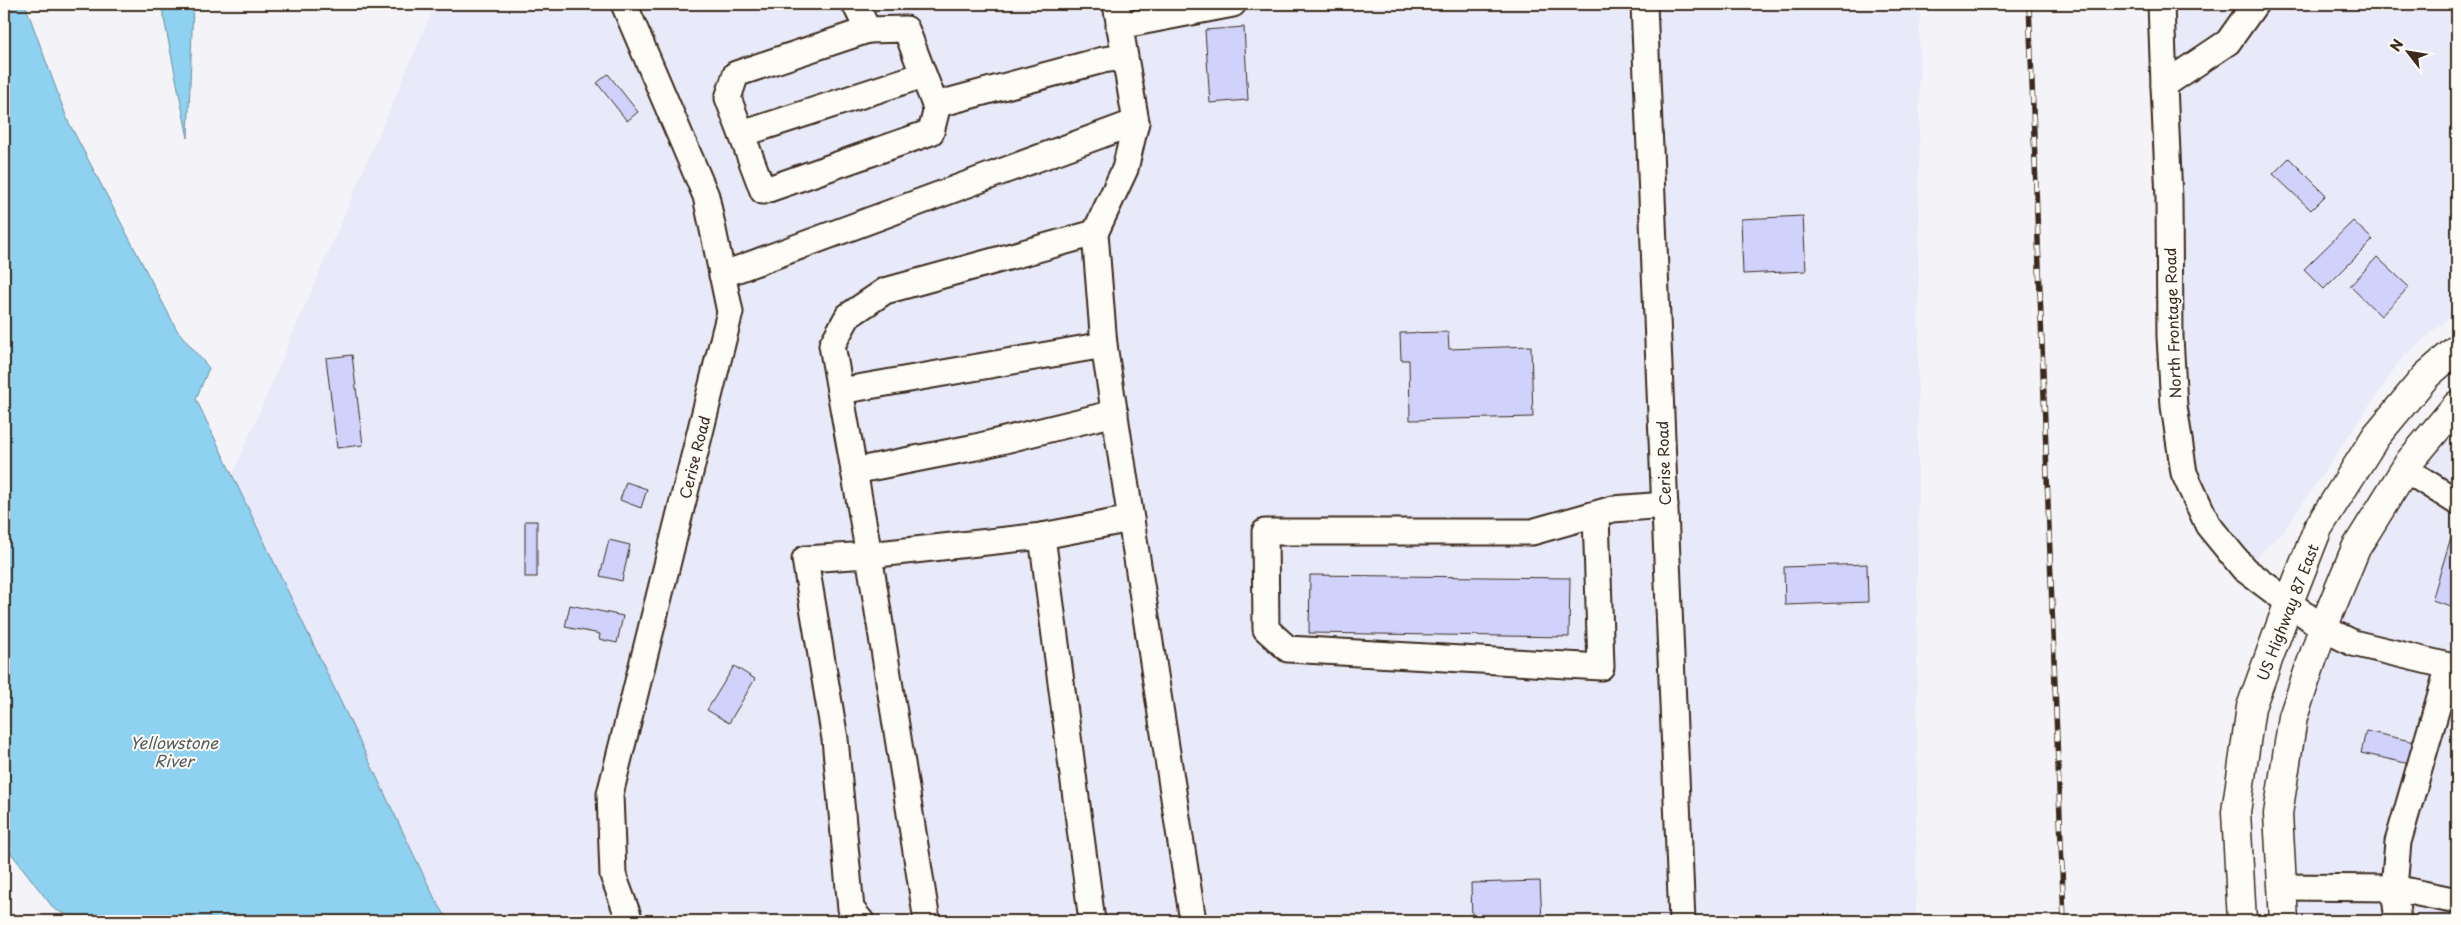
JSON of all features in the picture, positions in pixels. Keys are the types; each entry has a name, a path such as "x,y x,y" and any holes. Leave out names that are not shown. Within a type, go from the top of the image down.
{"highway":[{"name":"US Highway 87 East","path":"2242,921 2236,812 2251,707 2288,602 2318,528 2376,436 2426,376 2457,349"},
{"path":"2284,921 2278,814 2293,717 2323,628 2356,548 2405,469 2457,405"}],"street":[{"name":"Cerise Road","path":"624,4 706,196 730,312 610,794 612,875 630,921"},
{"path":"855,4 868,30"},
{"path":"1193,921 1104,345 1095,233 1125,169 1136,122 1117,15 1233,4"},
{"name":"Cerise Road","path":"1644,4 1682,921"},
{"name":"North Frontage Road","path":"2161,4 2169,199 2170,337 2174,406 2184,473 2208,525 2244,569 2323,628 2353,643 2453,667"},
{"path":"2164,84 2228,42 2255,4"},
{"path":"906,29 923,75 936,112 930,132 763,191 728,98 736,74 868,30 906,29"},
{"path":"935,105 1103,60 1124,57"},
{"path":"742,134 923,75"},
{"path":"722,275 1136,122"},
{"path":"928,921 869,555 832,345 848,316 885,291 1095,233"},
{"path":"840,391 1104,345"},
{"path":"854,471 976,447 1115,414"},
{"path":"2405,469 2457,502"},
{"path":"1596,516 1600,667 1288,649 1266,629 1265,532 1532,532 1596,516 1613,509 1665,505"},
{"path":"861,921 851,910 835,739 806,559 869,555 1042,536 1131,519"},
{"path":"1042,536 1092,921"},
{"path":"2398,921 2394,888 2398,842 2453,667"},
{"path":"2282,888 2394,888 2457,901"}],"shaded area":[{"path":"435,4 1920,4 1916,921 450,921 435,899 232,475"},
{"path":"2161,4 2457,4 2457,311 2402,358 2285,529 2244,569 2184,473"},
{"path":"2457,405 2457,921 2286,921 2293,717 2323,628"}],"water":[{"name":"Yellowstone River","path":"4,4 25,4 68,121 177,330 209,368 196,399 435,899 449,921 81,921 54,909 4,844"},
{"path":"161,4 193,4 188,138"}],"building":[{"path":"1244,27 1248,100 1210,103 1205,30"},
{"path":"608,74 638,112 627,121 597,83"},
{"path":"2289,158 2326,195 2311,210 2273,174"},
{"path":"1803,216 1806,271 1743,274 1741,219"},
{"path":"2353,221 2373,240 2324,289 2304,269"},
{"path":"2377,257 2409,287 2381,316 2350,286"},
{"path":"1448,332 1449,349 1531,346 1533,417 1410,420 1409,360 1401,360 1400,333"},
{"path":"352,355 363,445 337,448 326,358"},
{"path":"626,482 647,489 641,508 620,500"},
{"path":"525,521 537,521 537,577 525,577"},
{"path":"2455,524 2457,525 2457,608 2432,600"},
{"path":"609,540 630,545 622,581 600,576"},
{"path":"1867,564 1868,602 1785,605 1784,567"},
{"path":"1310,575 1570,578 1569,637 1309,633"},
{"path":"570,605 623,616 617,643 599,639 600,634 565,627"},
{"path":"734,666 755,679 729,723 707,710"},
{"path":"2366,731 2415,742 2410,764 2361,753"},
{"path":"1540,881 1542,921 1472,921 1471,883"}],"railway":[{"path":"2029,4 2064,921"}]}
